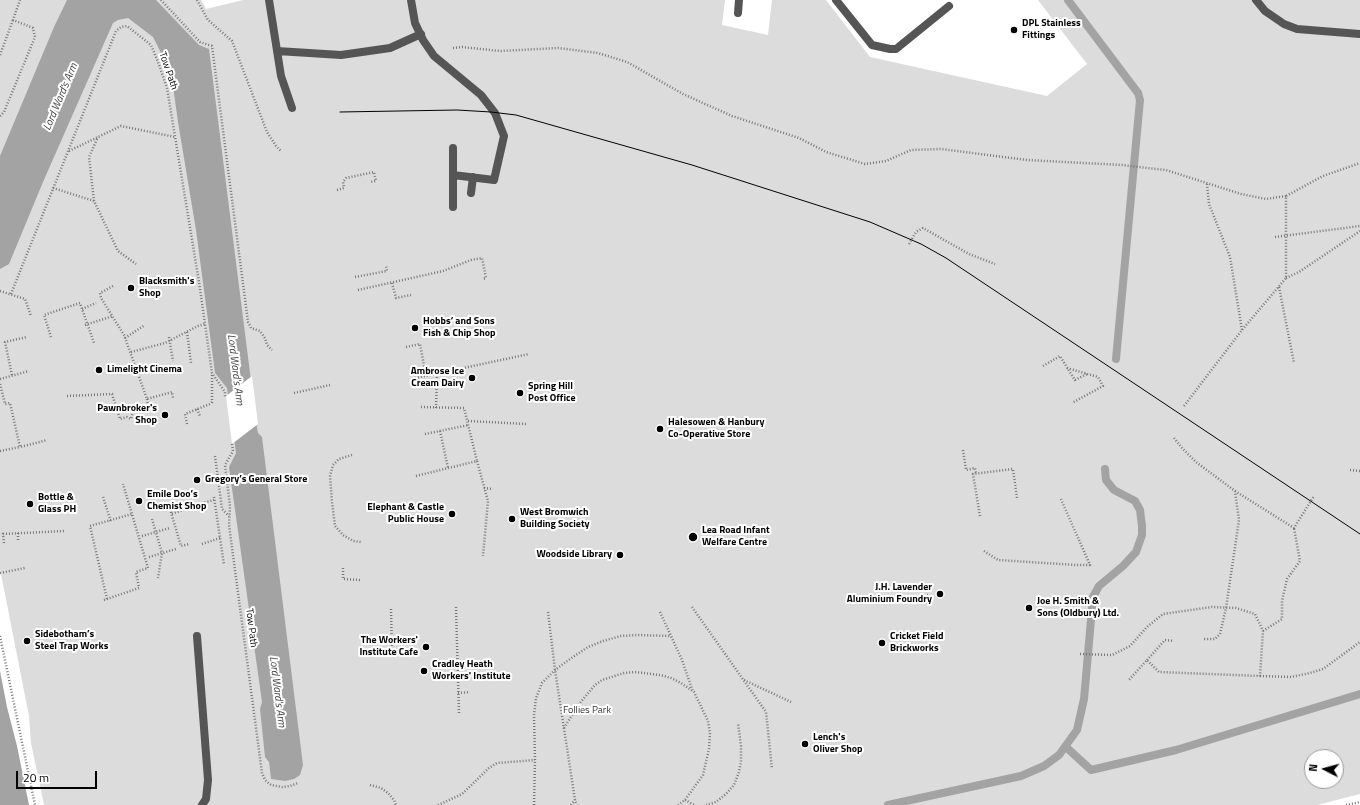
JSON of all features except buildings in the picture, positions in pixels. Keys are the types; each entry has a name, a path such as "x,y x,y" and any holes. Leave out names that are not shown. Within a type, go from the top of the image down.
{"street":[{"path":"269,0 281,76 292,108"},
{"path":"411,0 416,24 434,56 481,95 496,113 504,136 494,180 453,175"},
{"path":"738,13 739,0"},
{"path":"836,0 872,45 890,49 896,48 949,6"},
{"path":"1256,0 1265,11 1284,24 1297,29 1360,34"},
{"path":"277,51 340,55 390,48 421,34"},
{"path":"453,148 453,207"},
{"path":"471,193 473,177"},
{"path":"197,636 208,780 206,799 202,805"}],"path":[{"path":"0,55 20,0"},
{"path":"161,0 200,42 212,46 248,322 251,328 260,331 265,338 267,345 272,350"},
{"path":"197,0 208,20 232,41 267,132 281,151"},
{"path":"0,116 4,112 35,37 33,28 12,20"},
{"name":"Tow Path","path":"11,294 116,31 121,27 127,26 151,45 167,88 212,373 225,392 225,397"},
{"path":"449,48 462,47 500,51 558,48 598,53 627,62 683,94 732,116 798,138 826,152 865,164 886,161 911,150 941,149 1027,160 1122,165 1166,170 1241,194 1266,199 1286,196 1323,176 1360,163"},
{"path":"68,152 121,126 175,137"},
{"path":"99,137 89,157 94,200 118,251 136,264"},
{"path":"337,190 344,188 343,182 346,178 374,172 376,181 370,182"},
{"path":"1208,184 1209,204 1230,257 1242,330"},
{"path":"53,188 94,200"},
{"path":"1286,196 1286,278"},
{"path":"1275,237 1285,237 1360,226"},
{"path":"909,244 916,232 923,228 969,254 995,264"},
{"path":"1184,406 1242,330 1286,278 1299,272 1360,231"},
{"path":"358,290 443,271 471,260 482,258 486,278 484,279"},
{"path":"355,277 387,271 386,266"},
{"path":"392,282 396,298 410,295"},
{"path":"114,286 100,293 101,298 125,338 148,406"},
{"path":"1279,287 1294,363"},
{"path":"0,291 25,299 31,316"},
{"path":"51,337 44,315 80,303 86,325 94,343"},
{"path":"82,309 96,303"},
{"path":"86,325 112,316"},
{"path":"131,352 165,343 205,324"},
{"path":"125,338 145,325"},
{"path":"187,332 191,363"},
{"path":"12,375 5,342 27,337"},
{"path":"169,337 173,361"},
{"path":"406,347 420,344 426,376"},
{"path":"415,378 529,354"},
{"path":"1043,366 1060,356 1076,381 1087,374"},
{"path":"1067,368 1098,377 1103,386 1072,403"},
{"path":"0,379 29,371"},
{"path":"187,424 185,414 212,402 212,373"},
{"path":"436,408 437,374"},
{"path":"0,384 5,404 10,402 20,446"},
{"path":"294,393 330,385"},
{"path":"147,400 172,392 173,398"},
{"path":"67,396 112,394 120,419 127,416 131,419 133,412"},
{"path":"420,407 464,408 488,502 483,556"},
{"path":"197,409 200,416"},
{"path":"468,421 527,424"},
{"path":"425,434 469,425"},
{"path":"440,431 448,468"},
{"path":"1174,438 1196,462 1235,492 1294,528"},
{"path":"0,451 47,440"},
{"name":"Tow Path","path":"232,444 233,451 225,465 230,517 229,525 262,773 265,780 271,785 290,786 298,783"},
{"path":"963,450 966,470 975,468 976,474"},
{"path":"352,455 339,459 333,465 330,476 332,502 335,526 343,535 353,541 361,542"},
{"path":"215,456 222,509 230,517"},
{"path":"416,476 478,461"},
{"path":"980,516 973,474 1013,469 1018,498"},
{"path":"1350,470 1360,470"},
{"path":"104,600 139,588 136,572 148,568 123,484"},
{"path":"484,488 493,489"},
{"path":"1203,639 1215,639 1220,634 1226,608 1239,520 1235,492"},
{"path":"1263,631 1282,619 1282,601 1288,579 1300,560 1294,528 1314,496"},
{"path":"103,497 110,521"},
{"path":"984,551 998,560 1076,565 1090,564 1060,497"},
{"path":"190,506 214,498 224,565"},
{"path":"170,509 181,546 189,544"},
{"path":"172,514 185,509"},
{"path":"107,599 90,526 132,514"},
{"path":"152,519 162,553 158,578"},
{"path":"142,536 170,528"},
{"path":"4,543 3,534 64,530"},
{"path":"18,533 18,542"},
{"path":"202,544 220,538"},
{"path":"149,557 176,549"},
{"path":"0,573 25,568"},
{"path":"343,568 343,579 360,580"},
{"path":"927,604 927,595 929,595"},
{"path":"692,606 766,712 772,769"},
{"path":"456,607 458,714"},
{"path":"1080,654 1112,655 1130,646 1163,614 1212,607 1236,608 1255,614 1263,631 1260,676"},
{"path":"391,609 392,650 402,650"},
{"path":"548,612 555,670 577,805"},
{"path":"660,612 682,660 694,692 708,720 710,733 709,749 704,775 686,800 678,805"},
{"path":"0,636 35,805"},
{"path":"534,805 534,716 536,698 542,683 555,670 588,647 603,641 621,636 670,636"},
{"path":"1128,681 1165,640 1174,640"},
{"path":"1147,660 1159,672 1291,677 1323,669 1360,642"},
{"path":"564,728 579,704 594,685 602,680 624,673 635,672 660,675 680,683 694,692"},
{"path":"743,679 791,702"},
{"path":"458,693 470,692"},
{"path":"706,805 716,802 734,785 741,761 738,723"},
{"path":"438,805 462,794 489,768 498,763 535,760"},
{"path":"370,786 380,788 388,793 396,805"},
{"path":"571,805 575,800"},
{"path":"686,800 694,805"},
{"path":"1346,805 1360,802"}],"green space":[{"name":"Follies Park","path":"0,0 201,0 206,9 243,0 725,0 722,25 768,35 772,0 826,0 870,57 1047,96 1087,64 1038,0 1360,0 1360,794 1317,805 44,805 31,743 29,716 0,569"}],"water":[{"name":"Lord Ward's Arm","path":"67,0 156,0 199,45 209,49 257,428 258,433 262,437 303,765 300,775 294,779 285,781 271,779 269,762 265,757 260,709 262,702 229,467 236,453 227,388 215,373 196,230 173,86 168,67 153,37 128,18 118,20 113,23 43,182 9,264 0,269 0,156 54,27"},
{"path":"0,671 7,707 17,746 29,805 0,805"}],"pier":[{"path":"252,376 258,424 232,444 226,396"}],"waterway":[{"path":"1068,0 1138,93 1140,100 1116,359"},
{"path":"888,805 1021,776 1044,766 1059,755 1077,730 1084,699 1093,597 1099,586 1123,566 1136,552 1142,535 1140,510 1135,501 1114,490 1106,480 1105,469"},
{"path":"1066,747 1091,770 1176,750 1360,694"}],"tram line":[{"path":"340,112 457,110 516,115 692,165 870,222 921,244 946,258 1360,534"}],"place":[{"name":"DPL Stainless Fittings","path":"1014,30"},
{"name":"Blacksmith's Shop","path":"131,288"},
{"name":"Hobbs’ and Sons Fish & Chip Shop","path":"415,328"},
{"name":"Limelight Cinema","path":"99,370"},
{"name":"Ambrose Ice Cream Dairy","path":"472,378"},
{"name":"Spring Hill Post Office","path":"520,393"},
{"name":"Pawnbroker's Shop","path":"165,415"},
{"name":"Halesowen & Hanbury Co-Operative Store","path":"660,429"},
{"name":"Gregory’s General Store","path":"197,480"},
{"name":"Emile Doo’s Chemist Shop","path":"139,501"},
{"name":"Bottle & Glass PH","path":"30,504"},
{"name":"Elephant & Castle Public House","path":"452,514"},
{"name":"West Bromwich Building Society","path":"512,519"},
{"name":"Lea Road Infant Welfare Centre","path":"693,537"},
{"name":"Woodside Library","path":"620,555"},
{"name":"J.H. Lavender Aluminium Foundry","path":"940,594"},
{"name":"Joe H. Smith & Sons (Oldbury) Ltd.","path":"1029,608"},
{"name":"Sidebotham’s Steel Trap Works","path":"27,641"},
{"name":"Cricket Field Brickworks","path":"882,643"},
{"name":"The Workers' Institute Cafe","path":"426,647"},
{"name":"Cradley Heath Workers' Institute","path":"424,671"},
{"name":"Lench's Oliver Shop","path":"805,744"}]}
